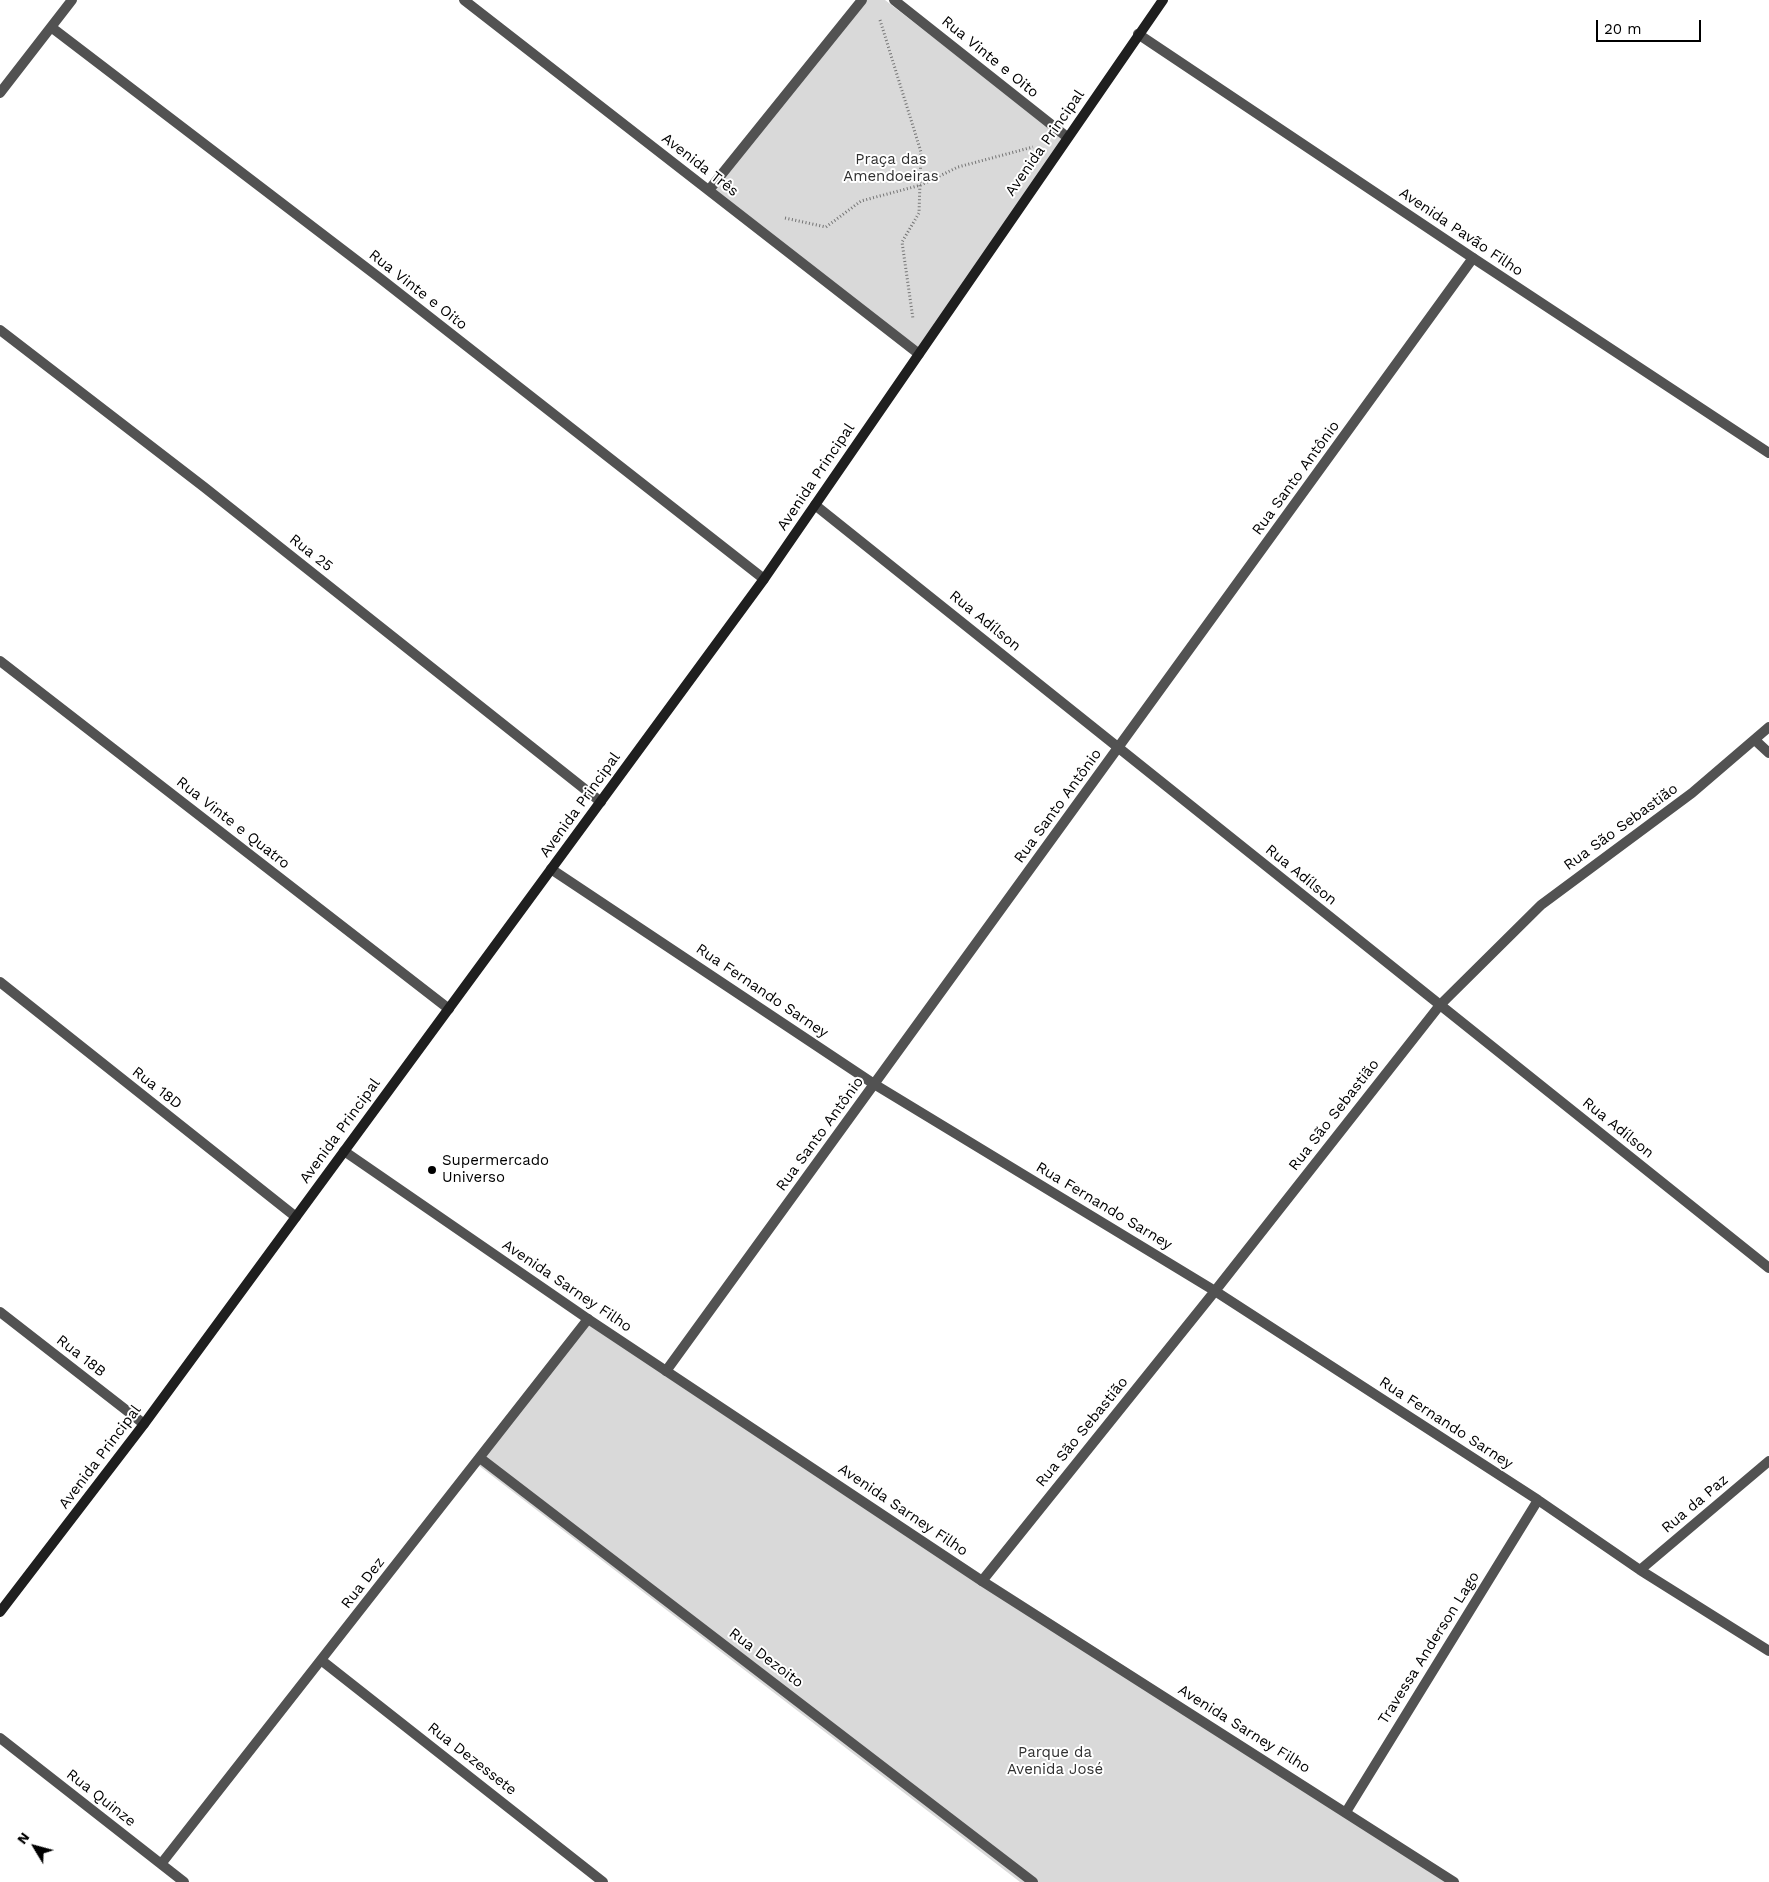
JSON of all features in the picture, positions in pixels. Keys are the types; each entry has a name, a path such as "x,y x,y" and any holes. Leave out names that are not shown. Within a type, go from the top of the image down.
{"main road":[{"name":"Avenida Principal","path":"0,1612 144,1424 764,579 1162,0"}],"street":[{"path":"0,93 72,0"},
{"name":"Avenida Três","path":"464,0 919,354"},
{"path":"708,190 862,0"},
{"name":"Rua Vinte e Oito","path":"894,0 1067,138"},
{"name":"Rua Vinte e Oito","path":"51,27 373,273 764,579"},
{"name":"Avenida Pavão Filho","path":"1138,34 1769,453"},
{"name":"Rua Santo Antônio","path":"666,1371 1473,258"},
{"name":"Rua 25","path":"0,330 204,487 601,802"},
{"name":"Rua Adílson","path":"815,505 1769,1268"},
{"name":"Rua Vinte e Quatro","path":"0,661 449,1009"},
{"name":"Rua São Sebastião","path":"982,1581 1215,1291 1440,1005 1541,905 1692,793 1756,741 1769,727"},
{"path":"1756,741 1769,753"},
{"name":"Rua Fernando Sarney","path":"551,869 874,1084 1215,1291 1538,1500 1640,1570 1769,1651"},
{"name":"Rua 18D","path":"0,982 296,1217"},
{"name":"Avenida Sarney Filho","path":"344,1151 588,1319 982,1581 1454,1882"},
{"name":"Rua 18B","path":"0,1312 144,1424"},
{"name":"Rua Dez","path":"161,1864 588,1319"},
{"name":"Rua Dezoito","path":"480,1458 1033,1882"},
{"name":"Rua da Paz","path":"1640,1570 1769,1461"},
{"name":"Travessa Anderson Lago","path":"1346,1812 1538,1500"},
{"name":"Rua Dezessete","path":"321,1660 603,1882"},
{"name":"Rua Quinze","path":"0,1738 184,1882"}],"path":[{"path":"879,15 887,21"},
{"path":"873,23 879,15"},
{"path":"879,15 921,152 920,213 902,242 919,354"},
{"path":"788,224 782,217 826,227 861,201 920,185 958,167 1067,138"}],"green space":[{"name":"Praça das Amendoeiras","path":"867,0 885,0 1063,138 918,349 714,190"},
{"name":"Parque da Avenida José","path":"589,1322 1460,1882 1020,1882 478,1465"}],"place":[{"name":"Supermercado Universo","path":"432,1170"}]}
